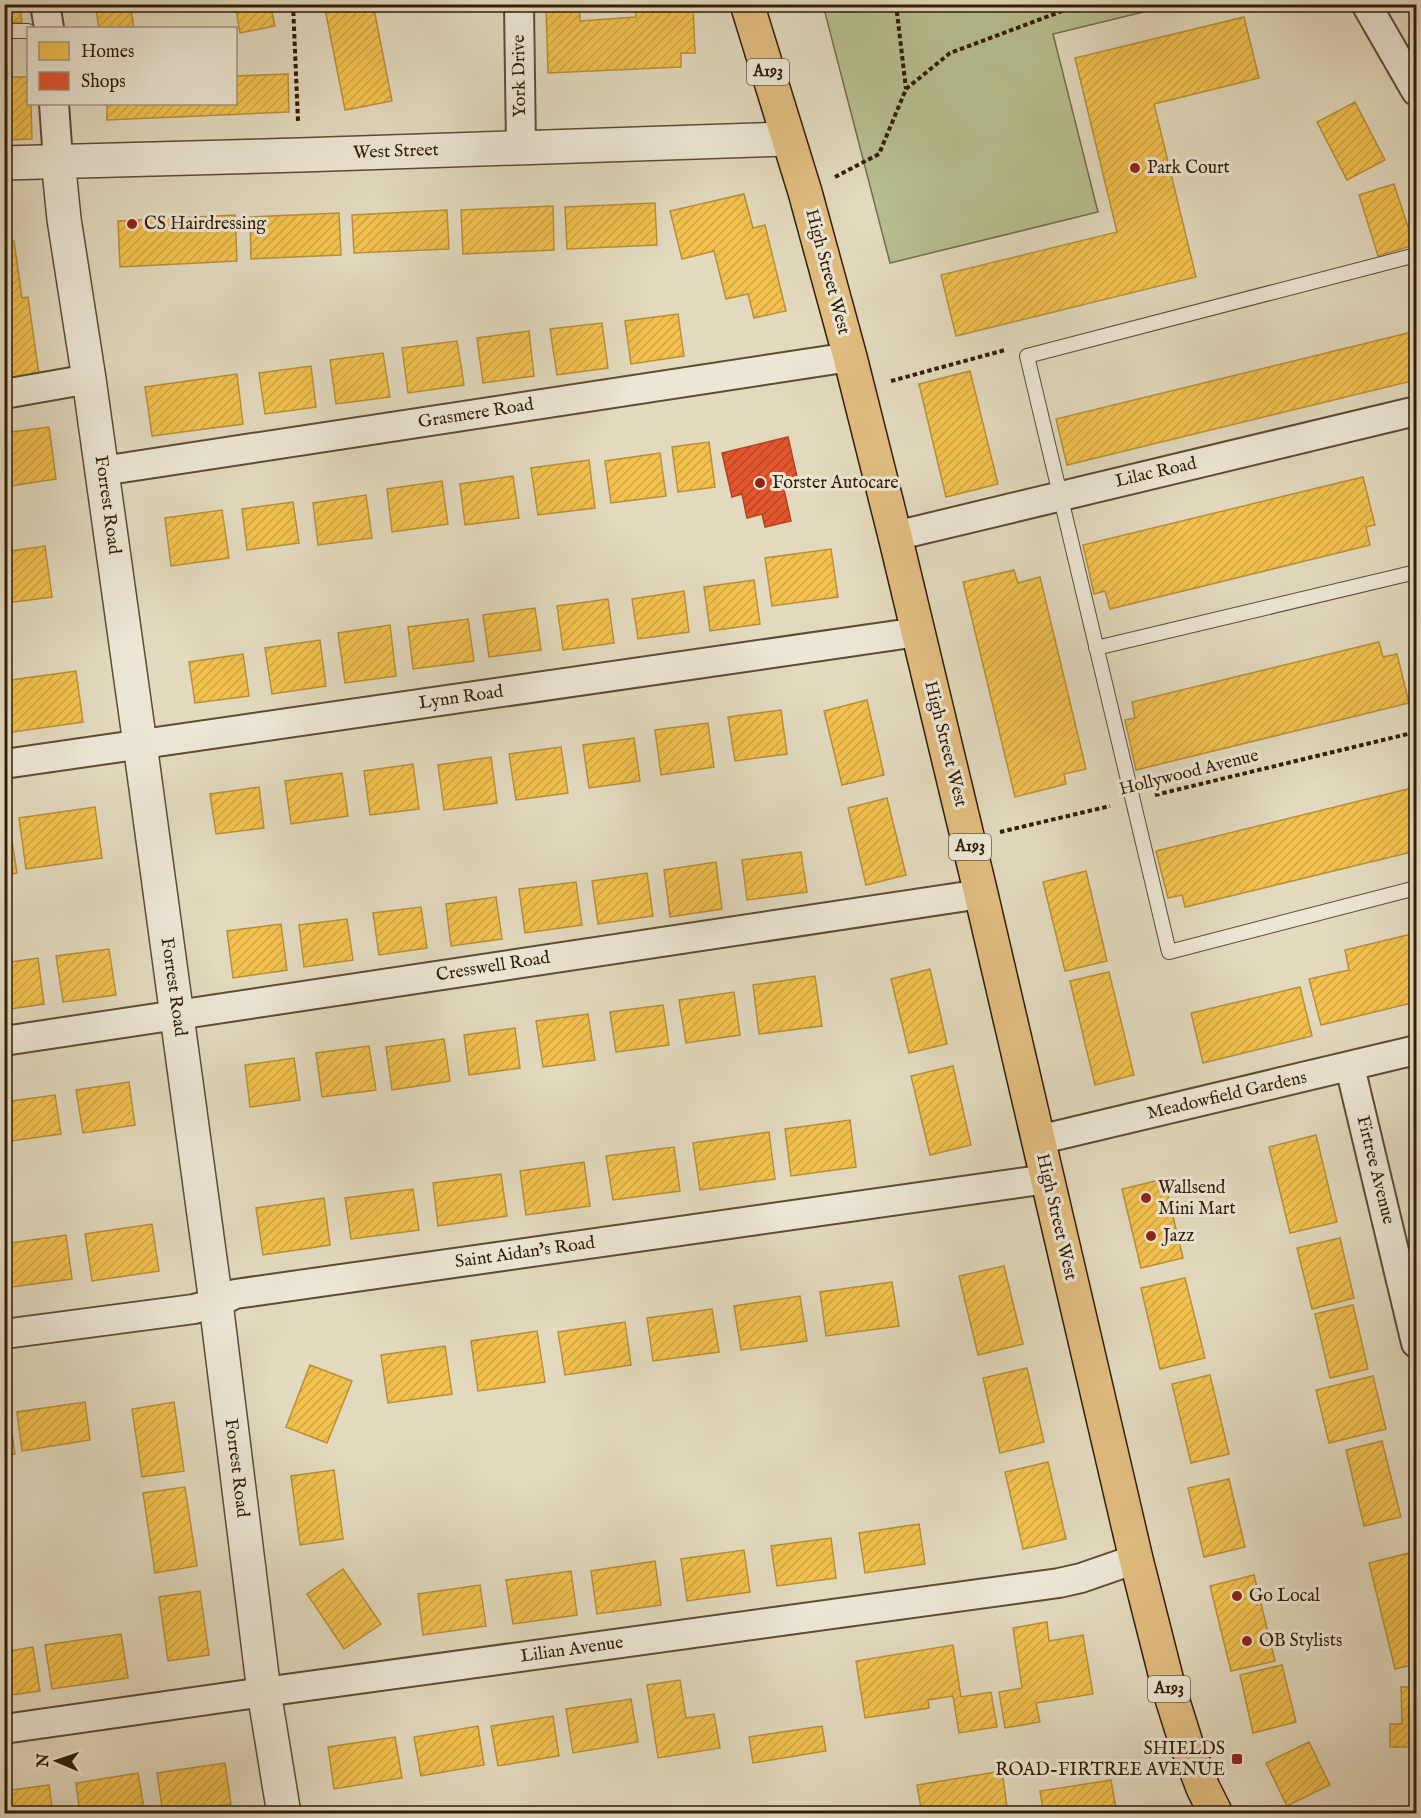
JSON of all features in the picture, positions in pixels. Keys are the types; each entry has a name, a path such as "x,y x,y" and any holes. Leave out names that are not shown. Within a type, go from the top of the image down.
{"main road":[{"name":"High Street West","path":"747,4 805,192 895,536 1136,1559"},
{"name":"A193","path":"1136,1559 1186,1743 1203,1788 1216,1814"}],"street":[{"path":"45,4 48,27"},
{"name":"York Drive","path":"519,4 521,148"},
{"path":"1366,4 1416,91"},
{"path":"54,105 58,160"},
{"name":"West Street","path":"4,163 788,139"},
{"name":"Forrest Road","path":"58,160 64,219 102,471 216,1303 264,1692 284,1814"},
{"name":"Grasmere Road","path":"102,471 850,357"},
{"path":"4,394 89,379"},
{"name":"Lilac Road","path":"895,536 1416,411"},
{"name":"Lynn Road","path":"4,764 918,632"},
{"name":"Cresswell Road","path":"4,1041 981,894"},
{"name":"Meadowfield Gardens","path":"1038,1140 1416,1050"},
{"name":"Firtree Avenue","path":"1350,1067 1416,1343"},
{"name":"Saint Aidan's Road","path":"4,1334 194,1309 236,1294 1047,1179"},
{"name":"Lilian Avenue","path":"4,1729 1059,1583 1136,1559"}],"lane":[{"path":"4,31 27,31"},
{"path":"1416,255 1027,356 1169,952 1416,888"},
{"path":"1096,648 1416,572"}],"path":[{"path":"293,4 300,155"},
{"path":"896,4 906,89"},
{"path":"805,192 879,154 906,89 950,53 1080,4"},
{"path":"858,390 1015,348 1027,356"},
{"name":"Hollywood Avenue","path":"968,840 1416,732"}],"green space":[{"path":"823,4 1172,5 1053,34 1098,212 890,263"}],"building: Homes":[{"path":"4,4 19,4 22,22 4,23"},
{"path":"95,4 130,4 134,27 99,27"},
{"path":"235,4 270,4 275,26 240,33"},
{"path":"324,4 373,4 392,101 345,110"},
{"path":"546,4 579,4 580,21 636,17 635,4 693,4 695,53 681,53 681,67 548,73"},
{"name":"Park Court","path":"1244,17 1259,78 1154,104 1196,277 956,336 941,275 1117,232 1075,58"},
{"path":"288,74 289,112 107,120 107,105 237,105 237,76"},
{"path":"4,77 27,77 27,105 31,105 32,139 4,140"},
{"path":"1355,102 1385,160 1347,180 1317,122"},
{"path":"1394,184 1414,245 1378,256 1359,195"},
{"path":"744,194 753,228 765,225 786,311 754,318 748,294 726,299 714,251 682,259 670,211"},
{"path":"655,203 657,245 567,249 565,207"},
{"path":"553,206 554,250 463,254 461,210"},
{"path":"447,210 449,249 354,253 352,215"},
{"path":"339,213 341,255 251,259 250,217"},
{"path":"235,215 237,261 120,267 118,221"},
{"path":"14,241 22,298 28,297 39,374 4,379 4,242"},
{"path":"678,314 684,356 631,364 625,321"},
{"path":"602,323 608,368 557,375 550,329"},
{"path":"529,331 534,376 483,383 477,338"},
{"path":"1416,331 1416,380 1067,465 1056,419"},
{"path":"457,341 464,385 408,393 402,348"},
{"path":"383,353 390,397 336,404 330,360"},
{"path":"311,366 316,407 265,414 259,373"},
{"path":"970,371 998,484 946,497 919,384"},
{"path":"237,374 243,424 152,436 145,387"},
{"path":"49,427 56,479 4,487 4,433"},
{"path":"709,442 715,487 678,492 672,447"},
{"path":"660,453 666,496 611,503 605,461"},
{"path":"589,460 595,508 538,515 531,468"},
{"path":"513,476 519,518 465,525 460,484"},
{"path":"1363,477 1375,525 1366,527 1370,545 1110,609 1105,591 1094,594 1083,545"},
{"path":"442,481 448,524 392,532 387,489"},
{"path":"366,495 372,538 318,545 313,503"},
{"path":"293,502 299,543 247,550 242,509"},
{"path":"222,510 229,558 171,566 165,518"},
{"path":"45,546 52,597 7,603 4,586 4,552"},
{"path":"831,549 838,597 772,606 765,558"},
{"path":"1014,570 1018,583 1040,577 1086,769 1064,774 1066,784 1015,797 963,582"},
{"path":"754,580 760,624 710,631 704,587"},
{"path":"684,591 689,632 638,639 632,599"},
{"path":"608,599 614,643 563,650 557,606"},
{"path":"535,608 541,650 489,657 483,615"},
{"path":"468,619 474,661 413,669 408,627"},
{"path":"390,625 396,676 345,683 338,633"},
{"path":"320,640 326,686 272,694 265,648"},
{"path":"1379,642 1383,657 1397,654 1409,703 1136,770 1125,720 1135,718 1132,702"},
{"path":"243,654 249,696 195,703 189,662"},
{"path":"76,671 83,722 6,733 4,681"},
{"path":"867,700 884,775 842,785 824,711"},
{"path":"781,710 787,754 735,761 728,717"},
{"path":"708,723 714,767 661,775 655,730"},
{"path":"634,738 640,781 589,788 583,745"},
{"path":"561,747 568,793 516,800 509,754"},
{"path":"491,757 497,803 444,810 438,765"},
{"path":"413,764 419,809 370,815 364,771"},
{"path":"342,773 348,816 291,824 285,781"},
{"path":"259,787 264,828 216,834 210,794"},
{"path":"1416,787 1416,851 1185,907 1182,895 1168,898 1156,851"},
{"path":"887,798 906,875 866,885 848,808"},
{"path":"95,807 102,858 26,869 19,818"},
{"path":"4,822 9,822 17,873 4,875"},
{"path":"801,852 807,892 747,900 742,860"},
{"path":"716,862 722,909 670,917 664,870"},
{"path":"1086,871 1107,961 1065,971 1043,882"},
{"path":"647,873 653,916 598,924 592,881"},
{"path":"576,882 582,925 525,933 519,889"},
{"path":"496,897 502,939 451,946 446,904"},
{"path":"421,907 427,948 379,955 373,913"},
{"path":"347,919 353,960 304,967 299,925"},
{"path":"281,924 287,970 233,978 227,931"},
{"path":"1416,933 1416,1002 1321,1025 1309,979 1349,970 1345,950"},
{"path":"109,949 116,995 63,1002 56,956"},
{"path":"38,958 44,1004 4,1010 4,963"},
{"path":"930,969 947,1044 909,1053 891,979"},
{"path":"1109,972 1134,1075 1095,1085 1070,981"},
{"path":"815,976 822,1026 759,1034 753,985"},
{"path":"1300,987 1312,1036 1203,1063 1191,1013"},
{"path":"734,992 740,1035 686,1043 679,1000"},
{"path":"663,1005 669,1045 616,1052 610,1012"},
{"path":"588,1014 595,1060 543,1067 536,1021"},
{"path":"515,1028 520,1068 469,1075 464,1035"},
{"path":"444,1039 450,1081 392,1090 386,1047"},
{"path":"369,1046 376,1090 322,1097 316,1053"},
{"path":"294,1058 300,1100 250,1107 245,1065"},
{"path":"953,1066 971,1145 930,1155 911,1076"},
{"path":"129,1082 135,1125 83,1133 76,1090"},
{"path":"55,1095 61,1134 4,1142 4,1102"},
{"path":"850,1120 856,1167 791,1176 785,1129"},
{"path":"769,1132 775,1179 700,1190 693,1143"},
{"path":"1316,1135 1337,1222 1290,1233 1269,1147"},
{"path":"674,1147 680,1191 613,1200 606,1156"},
{"path":"584,1162 590,1206 526,1215 520,1171"},
{"path":"501,1174 507,1216 438,1226 433,1183"},
{"path":"1164,1179 1183,1258 1141,1268 1122,1189"},
{"path":"413,1189 419,1230 351,1239 345,1198"},
{"path":"324,1198 330,1245 263,1255 256,1208"},
{"path":"152,1224 159,1271 92,1281 85,1234"},
{"path":"66,1235 72,1279 4,1288 4,1244"},
{"path":"1340,1238 1354,1298 1312,1309 1297,1248"},
{"path":"1004,1266 1023,1344 978,1355 959,1276"},
{"path":"1185,1278 1205,1358 1160,1369 1141,1288"},
{"path":"892,1282 899,1326 826,1336 820,1292"},
{"path":"800,1296 807,1341 741,1350 734,1306"},
{"path":"1353,1305 1368,1369 1330,1378 1315,1314"},
{"path":"712,1309 719,1352 653,1361 647,1318"},
{"path":"625,1322 631,1365 565,1375 558,1332"},
{"path":"537,1331 545,1382 478,1391 471,1341"},
{"path":"445,1346 452,1394 388,1403 381,1355"},
{"path":"310,1365 352,1381 327,1443 286,1427"},
{"path":"1027,1368 1044,1442 1000,1453 983,1378"},
{"path":"1210,1375 1229,1454 1191,1463 1172,1384"},
{"path":"1373,1376 1386,1429 1329,1443 1316,1390"},
{"path":"85,1402 90,1440 22,1451 17,1412"},
{"path":"174,1402 184,1471 142,1477 132,1409"},
{"path":"9,1410 15,1454 4,1455 4,1411"},
{"path":"1382,1441 1401,1517 1364,1526 1346,1450"},
{"path":"1048,1462 1066,1539 1023,1549 1005,1472"},
{"path":"334,1470 343,1539 300,1545 291,1476"},
{"path":"1229,1479 1245,1547 1204,1557 1188,1488"},
{"path":"185,1487 197,1566 155,1573 143,1493"},
{"path":"919,1524 925,1564 865,1573 859,1533"},
{"path":"831,1538 836,1578 777,1586 771,1546"},
{"path":"744,1550 750,1592 687,1601 681,1559"},
{"path":"1413,1552 1416,1567 1416,1664 1395,1669 1369,1563"},
{"path":"655,1561 661,1605 597,1614 591,1571"},
{"path":"343,1569 381,1624 344,1649 307,1594"},
{"path":"571,1571 577,1615 513,1624 506,1580"},
{"path":"1254,1575 1275,1661 1231,1671 1210,1586"},
{"path":"480,1585 486,1626 423,1635 418,1594"},
{"path":"200,1591 209,1655 168,1661 159,1597"},
{"path":"1047,1622 1049,1641 1083,1635 1093,1694 1036,1703 1040,1722 1005,1728 999,1692 1022,1688 1013,1628"},
{"path":"121,1634 128,1678 52,1689 45,1645"},
{"path":"953,1645 961,1697 991,1692 997,1727 959,1733 953,1696 928,1700 929,1708 865,1718 856,1661"},
{"path":"33,1647 40,1691 4,1696 4,1652"},
{"path":"1282,1665 1296,1722 1253,1733 1240,1675"},
{"path":"680,1680 686,1718 714,1714 720,1748 658,1758 647,1685"},
{"path":"1401,1687 1416,1687 1416,1747 1390,1747 1390,1724 1402,1724"},
{"path":"631,1699 638,1742 573,1753 566,1709"},
{"path":"553,1716 559,1756 498,1766 491,1726"},
{"path":"478,1726 484,1765 421,1776 414,1737"},
{"path":"822,1726 826,1751 753,1763 749,1737"},
{"path":"395,1737 402,1778 334,1789 328,1747"},
{"path":"1309,1742 1330,1785 1287,1806 1266,1763"},
{"path":"225,1763 231,1804 163,1814 157,1773"},
{"path":"1002,1771 1008,1814 922,1814 917,1785"},
{"path":"138,1773 145,1814 80,1814 76,1783"},
{"path":"1111,1780 1117,1814 1044,1814 1040,1791"},
{"path":"49,1785 53,1814 4,1814 4,1791"}],"building: Shops":[{"name":"Forster Autocare","path":"788,437 798,481 783,485 791,521 765,527 762,514 747,518 742,494 732,497 722,453"}],"place":[{"name":"Park Court","path":"1135,168"},
{"name":"CS Hairdressing","path":"132,224"},
{"name":"Forster Autocare","path":"760,483"},
{"name":"Wallsend Mini Mart","path":"1146,1198"},
{"name":"Jazz","path":"1151,1236"},
{"name":"Go Local","path":"1237,1596"},
{"name":"OB Stylists","path":"1247,1641"},
{"name":"SHIELDS ROAD-FIRTREE AVENUE","path":"1237,1759"}]}
